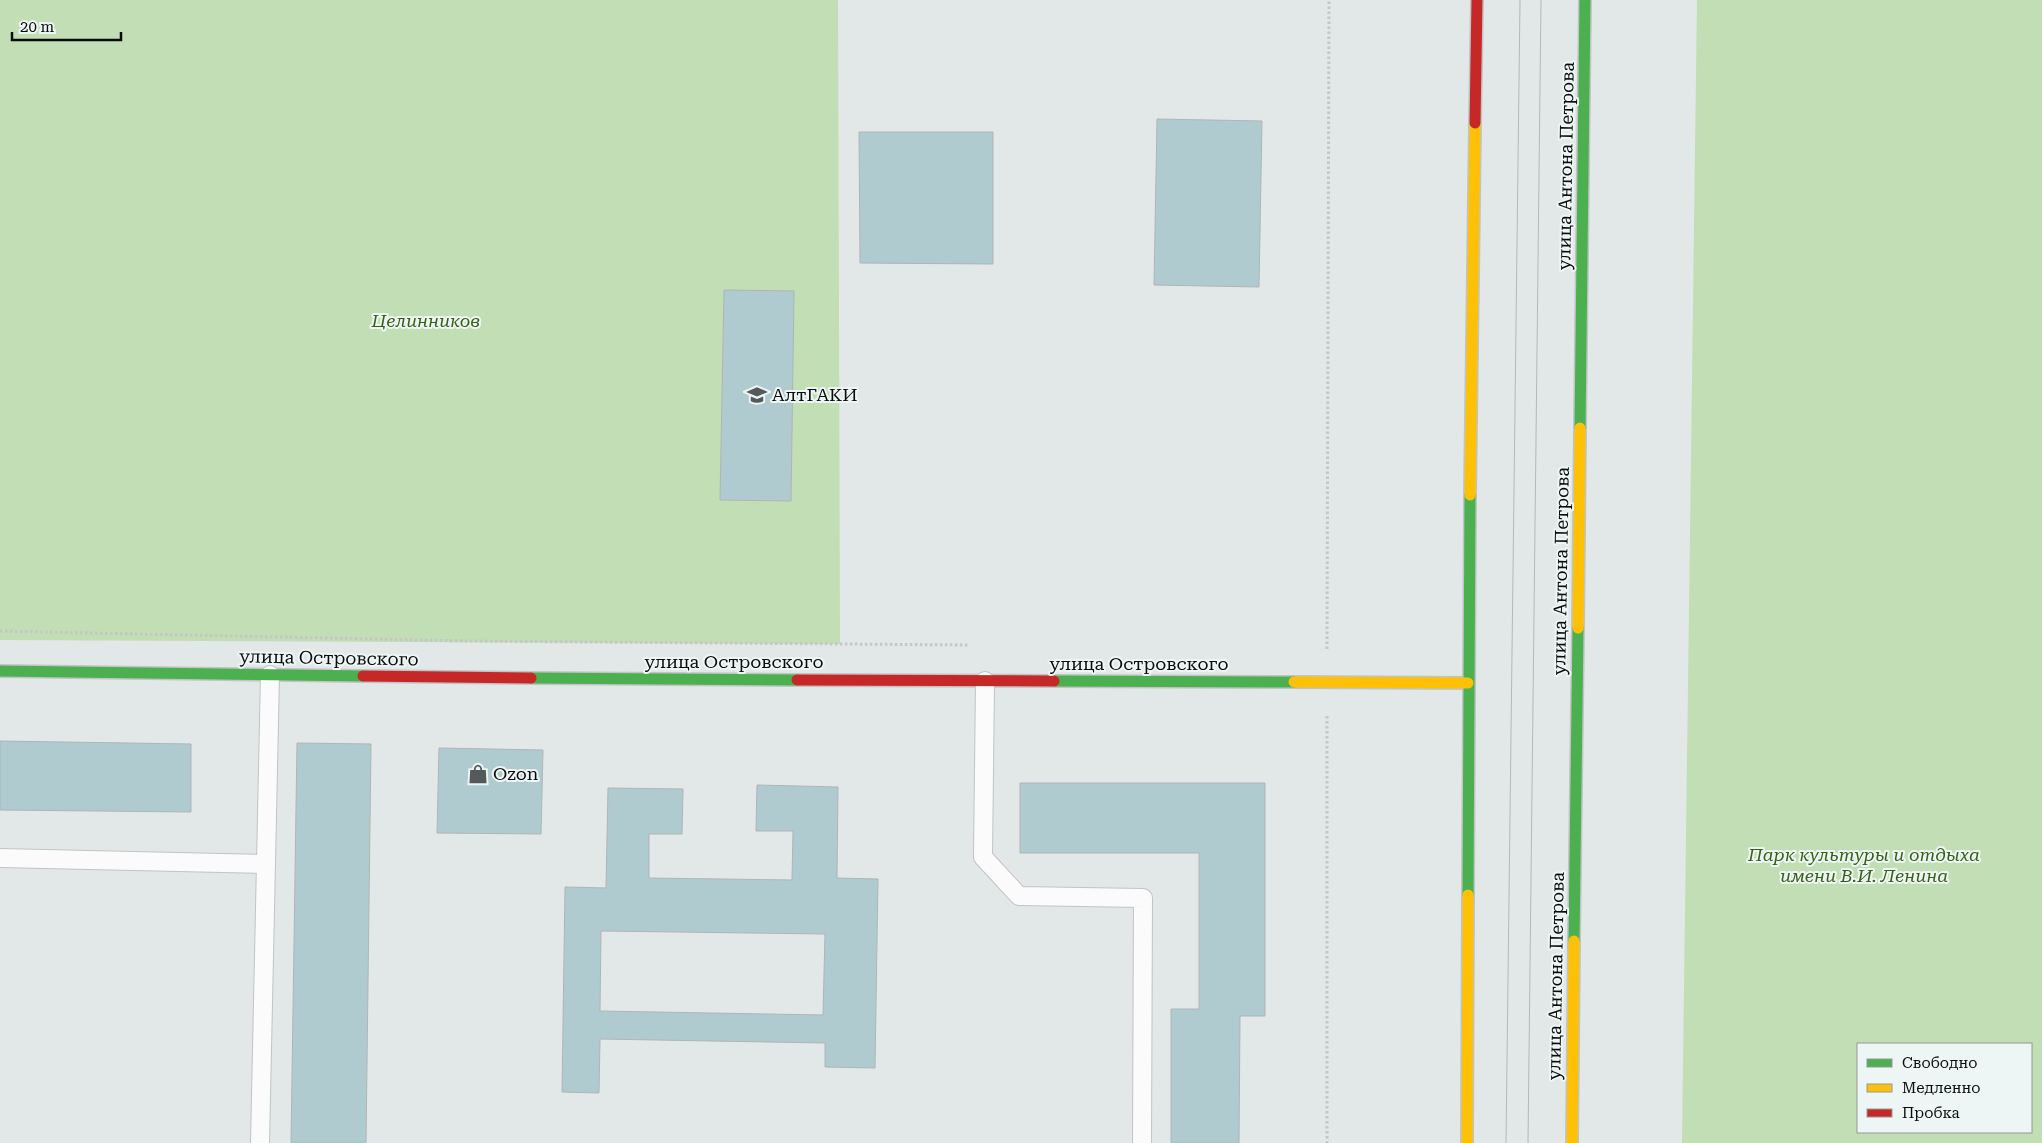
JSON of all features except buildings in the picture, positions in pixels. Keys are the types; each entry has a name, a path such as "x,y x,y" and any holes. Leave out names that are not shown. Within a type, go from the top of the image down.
{"main road":[{"path":"1467,1143 1468,683 1476,0"},
{"name":"улица Антона Петрова","path":"1572,1143 1585,0"},
{"name":"улица Островского","path":"0,671 466,678 1326,684 1468,683"}],"lane":[{"path":"260,1143 270,675"},
{"path":"985,681 983,857 1020,896 1143,898 1142,1143"},
{"path":"0,858 266,864"}],"path":[{"path":"1327,1143 1326,684 1329,0"},
{"path":"0,631 466,641 971,645"},
{"path":"1317,648 1327,648"}],"green space":[{"name":"Целинников","path":"0,0 838,0 840,644 0,640"},
{"name":"Парк культуры и отдыха имени В.И. Ленина","path":"1697,0 2042,0 2042,1143 1682,1143"}],"tram line":[{"path":"1506,1143 1520,0"},
{"path":"1528,1143 1541,0"}],"traffic: fast":[{"path":"1580,428 1585,0"},
{"path":"1468,895 1470,495"},
{"path":"1574,941 1578,628"},
{"path":"0,671 363,676"},
{"path":"531,678 797,680"},
{"path":"1054,681 1294,682"}],"traffic: slow":[{"path":"1470,495 1475,123"},
{"path":"1578,628 1580,428"},
{"path":"1294,682 1468,683"},
{"path":"1467,1143 1468,895"},
{"path":"1572,1143 1574,941"}],"traffic: jam":[{"path":"1475,123 1477,0"},
{"path":"363,676 531,678"},
{"path":"797,680 1054,681"}],"place":[{"name":"АлтГАКИ","path":"757,395"},
{"name":"Ozon","path":"478,774"}]}
